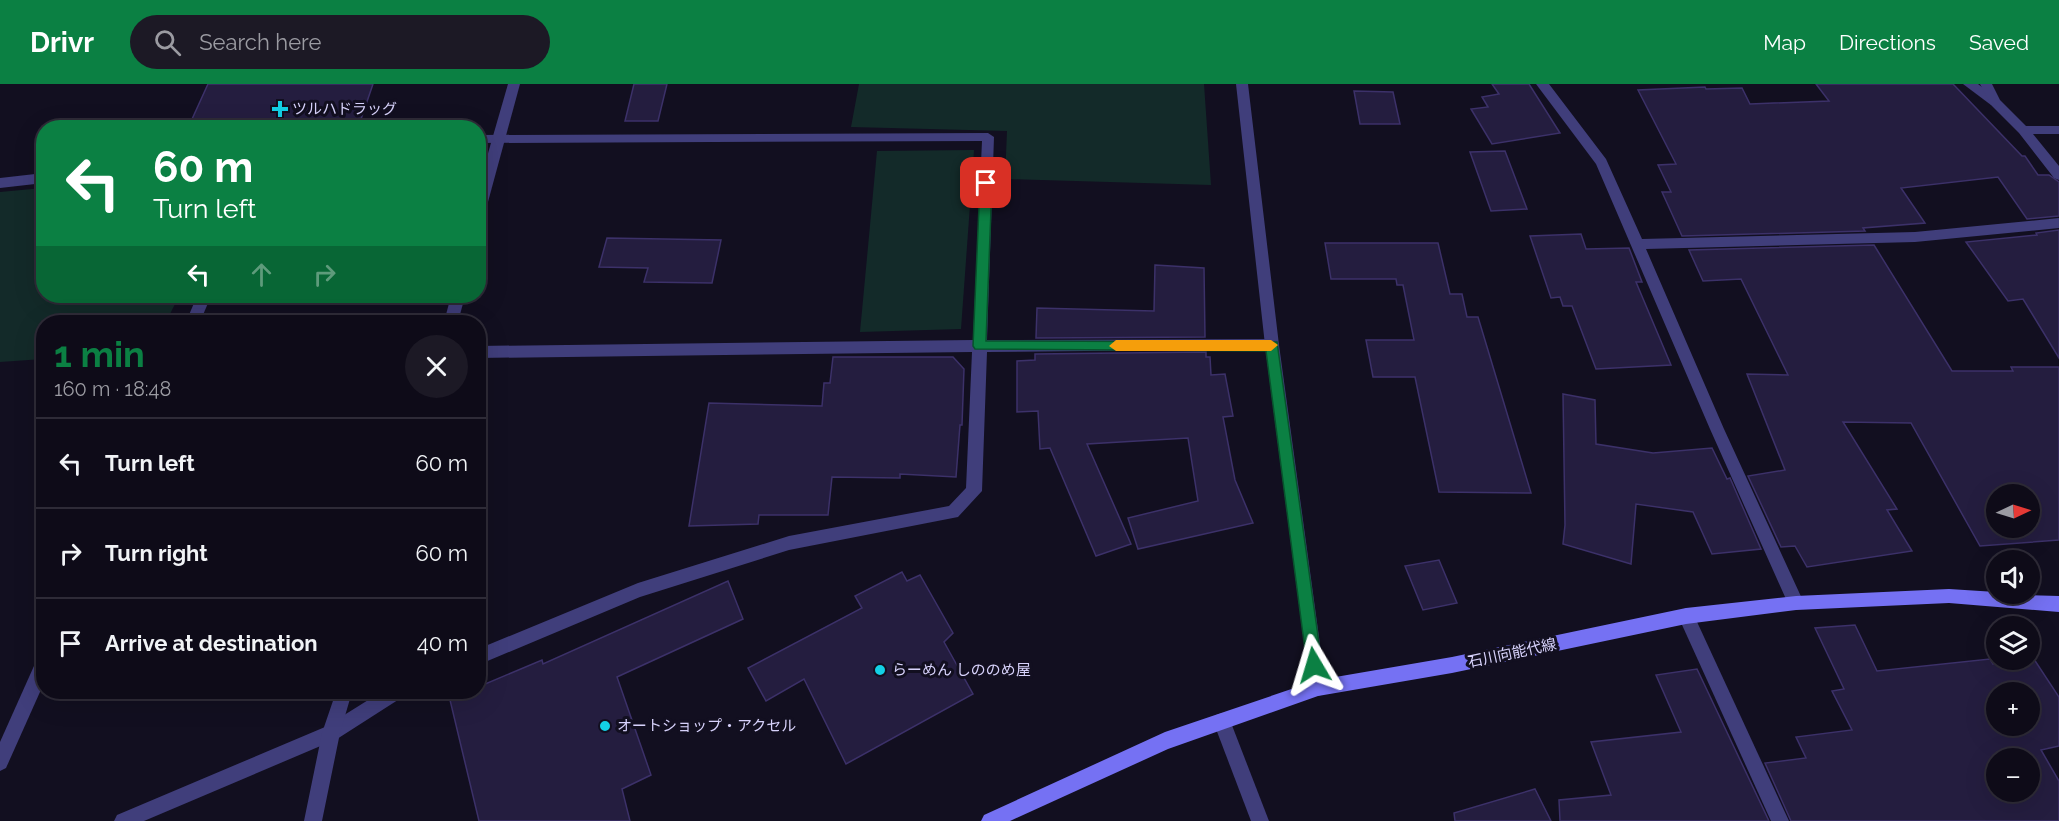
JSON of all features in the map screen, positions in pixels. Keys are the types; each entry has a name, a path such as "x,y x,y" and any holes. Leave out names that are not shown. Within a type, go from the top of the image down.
{"main road":[{"name":"石川向能代線","path":"990,821 1165,741 1318,688 1452,665 1686,616 1796,603 1949,596 2059,604"}],"street":[{"path":"486,181 514,84"},
{"path":"1242,84 1272,345 1318,688"},
{"path":"1542,84 1602,162 1717,429 1796,603"},
{"path":"1969,84 1995,102 2023,130 2059,175"},
{"path":"1986,84 1995,102"},
{"path":"2023,130 2059,130"},
{"path":"486,138 988,137 974,491 953,512 789,543 639,590 486,654"},
{"path":"0,183 36,179"},
{"path":"1638,244 1915,237 2059,223"},
{"path":"486,352 1272,345"},
{"path":"1686,616 1780,821"},
{"path":"0,762 36,681"},
{"path":"313,821 331,733 342,699"},
{"path":"123,821 331,733 383,699"},
{"path":"1222,721 1260,821"}],"green space":[{"path":"859,84 1204,84 1211,185 1005,179 1007,131 851,127"},
{"path":"974,150 961,329 860,332 877,151"},
{"path":"36,189 36,303 176,303 170,315 36,315 36,359 0,362 0,192"}],"building":[{"name":"ツルハドラッグ","path":"208,84 373,84 361,120 192,120"},
{"path":"634,84 667,84 658,121 625,121"},
{"path":"1492,84 1529,84 1560,133 1492,144 1471,109 1488,107 1482,97 1499,94"},
{"path":"1816,84 1953,84 2022,156 2025,156 2038,175 2049,175 2059,182 2059,216 2027,219 1998,177 1901,188 1925,223 1863,228 1865,231 1682,236 1662,192 1671,192 1658,165 1676,164 1638,90 1742,88 1750,104 1829,101"},
{"path":"1354,91 1393,92 1400,124 1360,124"},
{"path":"1505,151 1527,209 1491,211 1470,152"},
{"path":"2059,230 2059,358 2023,299 2008,301 1966,242 2037,235 2036,233"},
{"path":"1581,234 1586,249 1629,248 1642,282 1636,282 1671,365 1596,369 1572,306 1563,306 1560,297 1551,298 1530,236"},
{"path":"607,238 721,240 712,283 644,282 648,268 599,267"},
{"path":"1325,243 1438,243 1450,294 1462,294 1467,317 1478,317 1531,493 1439,492 1415,377 1373,377 1366,340 1414,340 1403,285 1397,285 1396,279 1331,279"},
{"path":"1874,245 1952,371 2013,371 2011,367 2059,367 2059,540 1980,546 1911,423 1843,422 1897,509 1887,510 1912,551 1807,567 1795,546 1781,547 1748,476 1785,470 1747,374 1788,375 1741,279 1703,281 1689,250"},
{"path":"1155,265 1204,268 1205,337 1036,338 1037,308 1154,311"},
{"path":"1206,352 1206,357 1210,357 1211,375 1225,374 1233,416 1223,417 1235,480 1253,523 1138,549 1128,518 1198,501 1188,438 1087,444 1131,544 1096,556 1050,448 1040,449 1038,411 1017,412 1017,361 1035,360 1035,354"},
{"path":"833,357 953,357 964,369 962,425 960,425 956,477 900,474 900,478 832,477 828,515 759,515 758,524 689,526 709,403 822,406 824,383 830,383"},
{"path":"1563,394 1595,400 1596,444 1653,453 1712,448 1727,479 1730,478 1761,549 1712,554 1693,512 1636,504 1631,564 1563,544 1565,525"},
{"path":"1439,560 1457,603 1423,610 1405,566"},
{"name":"らーめん しののめ屋","path":"902,572 907,581 920,575 953,633 944,642 973,694 846,764 804,679 766,701 748,668 862,608 855,596"},
{"path":"728,581 743,619 617,677 651,775 622,789 630,821 479,821 450,700 486,699 486,684 542,660 543,664"},
{"path":"1855,625 1877,671 1986,659 1986,670 2040,670 2040,668 2059,697 2059,746 2041,750 2059,781 2059,821 1791,821 1765,763 1806,758 1796,737 1852,730 1832,691 1844,689 1815,628"},
{"path":"1697,669 1769,821 1560,821 1559,800 1611,795 1591,742 1681,732 1656,675"},
{"path":"1535,789 1551,821 1455,821 1454,813"}],"slow traffic":[{"path":"1116,346 1271,345"}],"place":[{"name":"ツルハドラッグ","path":"280,109"},
{"name":"らーめん しののめ屋","path":"880,670"},
{"name":"オートショップ・アクセル","path":"605,726"}],"route":[{"path":"986,183 979,346 1272,345 1314,665"}]}
